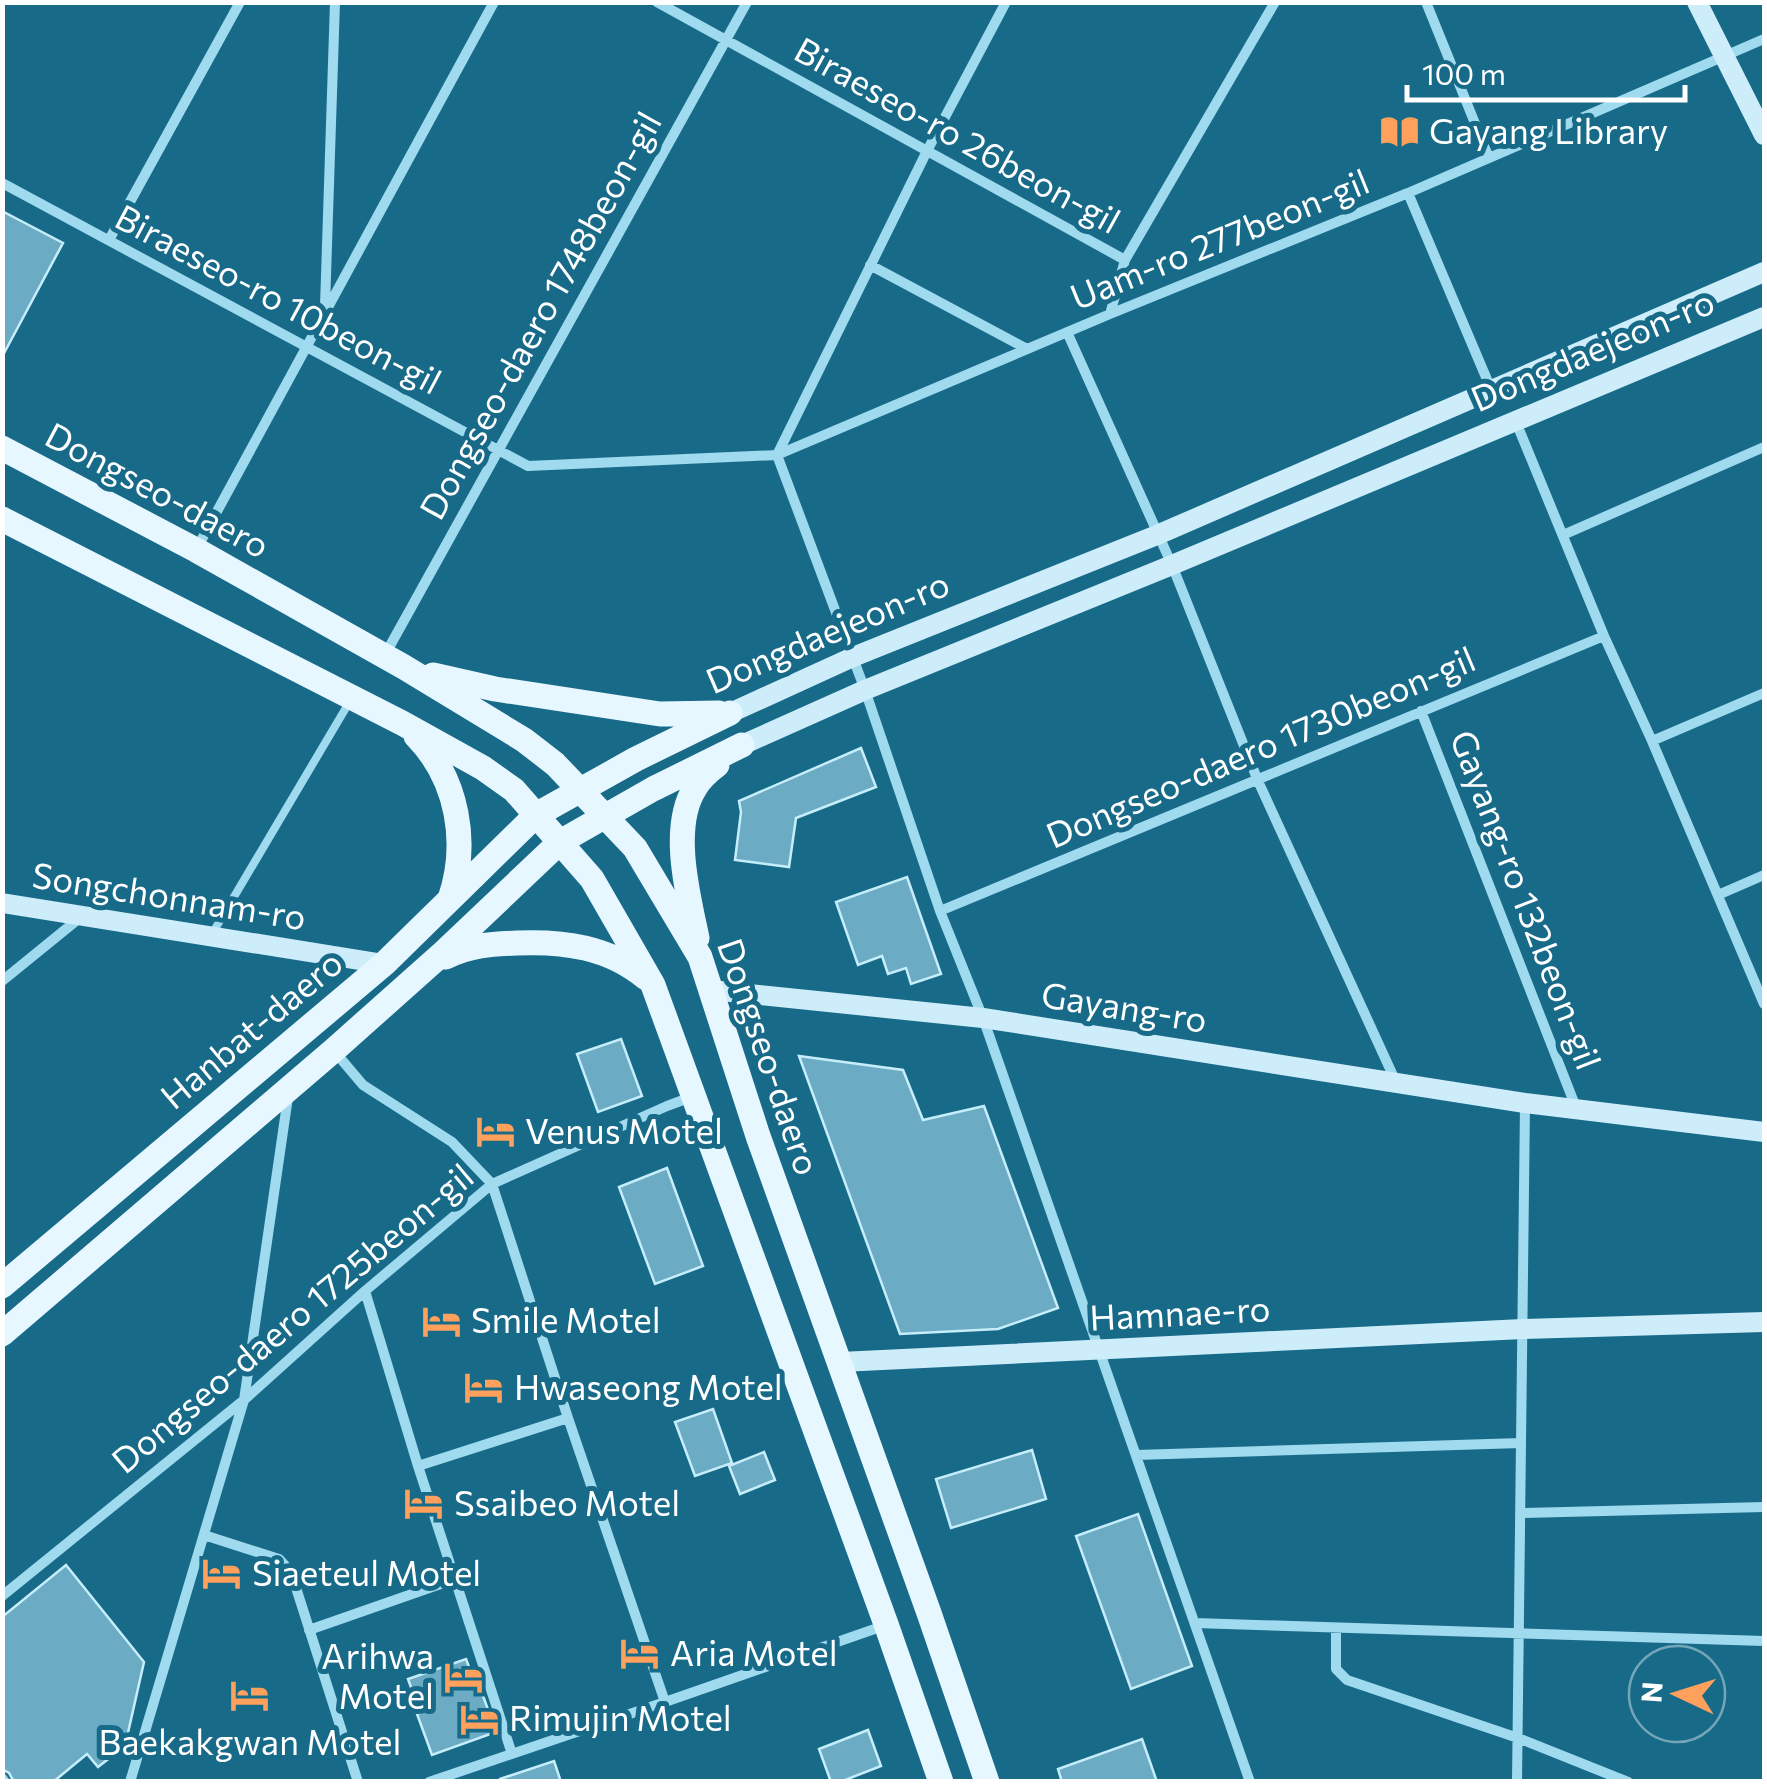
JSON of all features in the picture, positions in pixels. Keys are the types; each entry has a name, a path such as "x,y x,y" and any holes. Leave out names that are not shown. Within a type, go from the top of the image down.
{"main road":[{"path":"1697,2 1764,135"},
{"name":"Dongdaejeon-ro","path":"536,815 730,713 853,657 1158,535 1764,272"},
{"name":"Dongdaejeon-ro","path":"560,842 653,789 865,690 1764,317"},
{"name":"Dongseo-daero","path":"2,448 196,550 524,740 581,790 645,862 700,957 758,1136 987,1782"},
{"path":"2,519 402,723 502,780 582,866 653,985 940,1780"},
{"path":"394,662 465,684 602,706 671,715 730,713"},
{"path":"402,723 433,756 454,802 458,848 450,900"},
{"path":"700,957 683,849 687,805 702,778 742,745"},
{"name":"Hanbat-daero","path":"2,1286 384,964 536,815"},
{"name":"Hanbat-daero","path":"2,1334 290,1089 560,842"},
{"name":"Songchonnam-ro","path":"2,903 384,964"},
{"path":"428,966 482,945 557,942 614,957 653,985"},
{"name":"Gayang-ro","path":"711,990 983,1018 1526,1103 1764,1132"},
{"name":"Hamnae-ro","path":"840,1362 1522,1329 1764,1322"}],"street":[{"path":"109,240 240,2"},
{"path":"325,312 335,2"},
{"path":"196,550 494,2"},
{"name":"Biraeseo-ro 26beon-gil","path":"657,2 1125,260"},
{"name":"Dongseo-daero 1748beon-gil","path":"394,662 498,450 747,2"},
{"path":"1006,2 927,151 777,454 865,690 940,911 983,1018 1250,1782"},
{"path":"1110,314 1125,260 1276,2"},
{"path":"1426,2 1488,158"},
{"name":"Uam-ro 277beon-gil","path":"528,466 777,454 1408,193 1764,38"},
{"name":"Biraeseo-ro 10beon-gil","path":"2,183 528,466"},
{"name":"Dongdaejeon-ro","path":"1408,193 1490,389"},
{"path":"870,266 1027,350"},
{"path":"1067,332 1172,565 1258,781 1398,1084"},
{"path":"1516,422 1764,1004"},
{"path":"1563,535 1764,446"},
{"name":"Dongseo-daero 1730beon-gil","path":"940,911 1604,636"},
{"path":"1652,742 1764,693"},
{"name":"Gayang-ro 132beon-gil","path":"1422,710 1576,1110"},
{"path":"1718,895 1764,875"},
{"path":"2,981 83,915"},
{"path":"334,1050 363,1085 452,1142 492,1184 665,1702"},
{"name":"Hanbat-daero","path":"130,1782 244,1400 290,1089"},
{"name":"Dongseo-daero 1725beon-gil","path":"2,1596 244,1400 492,1184 695,1096"},
{"path":"1517,1782 1526,1103"},
{"path":"365,1291 512,1754"},
{"path":"418,1466 568,1418"},
{"path":"1136,1456 1522,1443"},
{"path":"1520,1514 1764,1507"},
{"path":"204,1536 280,1560 291,1572 358,1782"},
{"path":"309,1630 455,1579"},
{"path":"1194,1623 1764,1641"},
{"path":"429,1782 886,1624"},
{"path":"1336,1628 1336,1669 1348,1680 1518,1738 1628,1782"}],"lane":[{"path":"211,936 352,697"}],"building":[{"path":"2,211 63,243 2,357"},
{"path":"861,748 876,787 796,818 789,867 735,860 739,801"},
{"path":"907,877 941,974 911,984 906,968 888,974 882,956 858,965 836,902"},
{"path":"621,1039 642,1096 598,1112 577,1054"},
{"path":"799,1056 903,1070 923,1120 984,1106 1058,1308 998,1329 900,1334"},
{"path":"667,1168 703,1266 655,1284 619,1187"},
{"path":"713,1409 732,1463 695,1476 675,1422"},
{"path":"1032,1450 1046,1499 951,1528 936,1479"},
{"path":"764,1452 775,1480 740,1494 729,1466"},
{"path":"1138,1514 1192,1666 1131,1689 1076,1536"},
{"path":"66,1565 144,1662 125,1746 98,1767 87,1754 53,1782 14,1782 2,1769 2,1617"},
{"path":"466,1659 496,1732 432,1755 408,1679"},
{"path":"868,1730 881,1766 831,1782 819,1749"},
{"path":"1142,1739 1157,1782 1062,1782 1058,1769"},
{"path":"554,1761 561,1782 500,1782 500,1779"}],"place":[{"name":"Gayang Library","path":"1399,132"},
{"name":"Venus Motel","path":"495,1132"},
{"name":"Smile Motel","path":"441,1321"},
{"name":"Hwaseong Motel","path":"484,1388"},
{"name":"Ssaibeo Motel","path":"424,1504"},
{"name":"Siaeteul Motel","path":"222,1574"},
{"name":"Aria Motel","path":"640,1654"},
{"name":"Arihwa Motel","path":"464,1677"},
{"name":"Baekakgwan Motel","path":"250,1696"},
{"name":"Rimujin Motel","path":"479,1719"}]}
